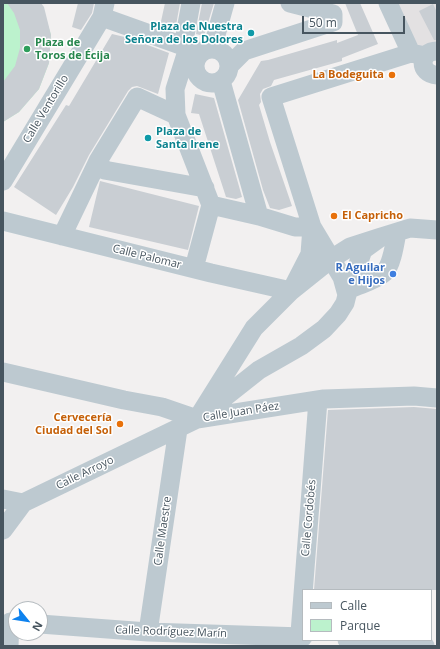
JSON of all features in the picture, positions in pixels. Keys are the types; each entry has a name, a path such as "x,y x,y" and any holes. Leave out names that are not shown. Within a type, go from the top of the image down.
{"street":[{"path":"191,3 197,72 204,81 210,83 215,83 244,51 333,22 333,14 290,3"},
{"path":"194,268 208,196 176,116 175,89 196,49 225,3"},
{"path":"388,3 424,53 424,68 430,74 437,75"},
{"path":"103,10 196,49 217,50 226,56 225,73 259,216"},
{"name":"Calle Ventorillo","path":"3,181 103,10"},
{"path":"348,292 342,277 312,227 271,97 424,53"},
{"path":"175,89 197,72"},
{"path":"62,236 98,161 137,97 176,116"},
{"path":"98,161 104,170 208,196 259,216 295,227 312,227"},
{"name":"Calle Palomar","path":"3,221 291,291"},
{"path":"291,291 310,254 312,227"},
{"path":"197,419 254,328 291,291 331,259 350,247 410,228 437,230"},
{"path":"197,419 259,370 301,346 324,329 338,314 345,303 363,250 389,235"},
{"path":"348,292 385,273 390,264 389,235"},
{"name":"Calle Juan Páez","path":"3,372 124,400 162,407 197,419 318,400 414,396 437,398"},
{"name":"Calle Cordobés","path":"304,589 318,400"},
{"name":"Calle Arroyo","path":"3,530 23,503 197,419"},
{"name":"Calle Maestre","path":"139,636 178,429"},
{"path":"3,499 23,503"},
{"name":"Calle Cordobés","path":"300,640 302,613"},
{"name":"Calle Rodríguez Marín","path":"48,625 139,636 300,640"},
{"path":"360,641 425,646"}],"shaded area":[{"path":"388,3 437,3 437,51 425,56"}],"green space":[{"name":"Plaza de Toros de Écija","path":"3,3 41,3 51,35 49,63 39,89 19,112 3,122"}],"building":[{"name":"Plaza de Toros de Écija","path":"7,3 41,3 44,7 51,35 49,63 39,89 19,112 3,122 3,82 15,66 20,48 20,30 14,13"},
{"path":"78,3 94,3 92,13 81,30 72,27"},
{"path":"165,3 180,3 175,31 160,26"},
{"path":"202,3 214,3 204,36 196,34"},
{"path":"345,3 360,3 378,44 342,58 342,61 274,80 271,86 263,89 260,94 261,102 259,105 292,206 279,210 270,208 263,190 238,100 261,61 337,40 337,43 358,35"},
{"path":"433,4 437,12 437,40 434,40 419,11"},
{"path":"112,34 129,38 169,53 158,94 137,86 132,87 128,91 89,155 73,187 56,215 14,187 66,105 69,106"},
{"path":"195,94 214,98 242,197 236,199 226,197 199,114 191,113"},
{"path":"100,181 199,206 188,250 89,227"},
{"path":"414,407 437,409 437,590 314,589 328,410"}],"place":[{"name":"Plaza de Nuestra Señora de los Dolores","path":"251,33"},
{"name":"Plaza de Toros de Écija","path":"27,49"},
{"name":"La Bodeguita","path":"392,75"},
{"name":"Plaza de Santa Irene","path":"148,138"},
{"name":"El Capricho","path":"334,216"},
{"name":"R Aguilar e Hijos","path":"393,274"},
{"name":"Cervecería Ciudad del Sol","path":"120,424"}]}
